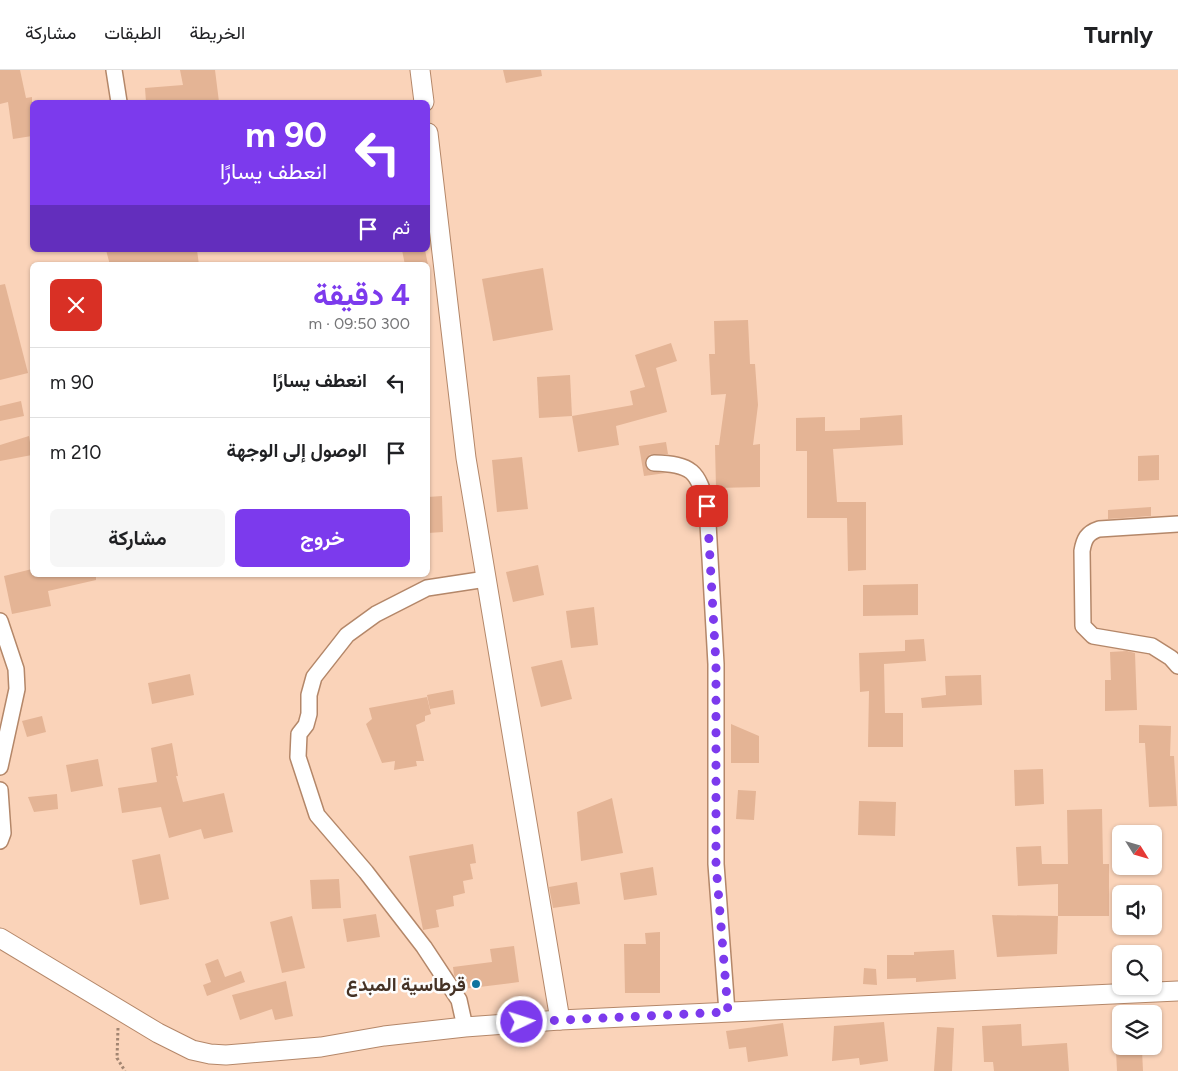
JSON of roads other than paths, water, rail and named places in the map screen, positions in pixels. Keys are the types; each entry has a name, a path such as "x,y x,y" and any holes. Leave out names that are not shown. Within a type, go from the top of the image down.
{"street":[{"path":"114,70 119,100"},
{"path":"420,70 424,100"},
{"path":"430,150 466,458 560,1020"},
{"path":"654,463 672,463 692,471 701,481 707,506 716,664 716,864 728,1012"},
{"path":"1178,524 1099,529 1089,532 1083,540 1082,551 1083,626 1086,631 1093,636 1152,646 1178,666"},
{"path":"465,1027 459,1000 424,947 372,879 317,815 298,757 299,734 306,725 309,714 308,695 314,676 347,636 376,614 427,588 486,579"},
{"path":"0,621 16,669 17,689 0,768"},
{"path":"0,790 3,833 0,841"},
{"path":"0,938 158,1033 192,1050 226,1055 321,1047 384,1036 465,1027 560,1020 1178,991"}],"place":[{"name":"قرطاسية المبدع","path":"476,984"}]}
